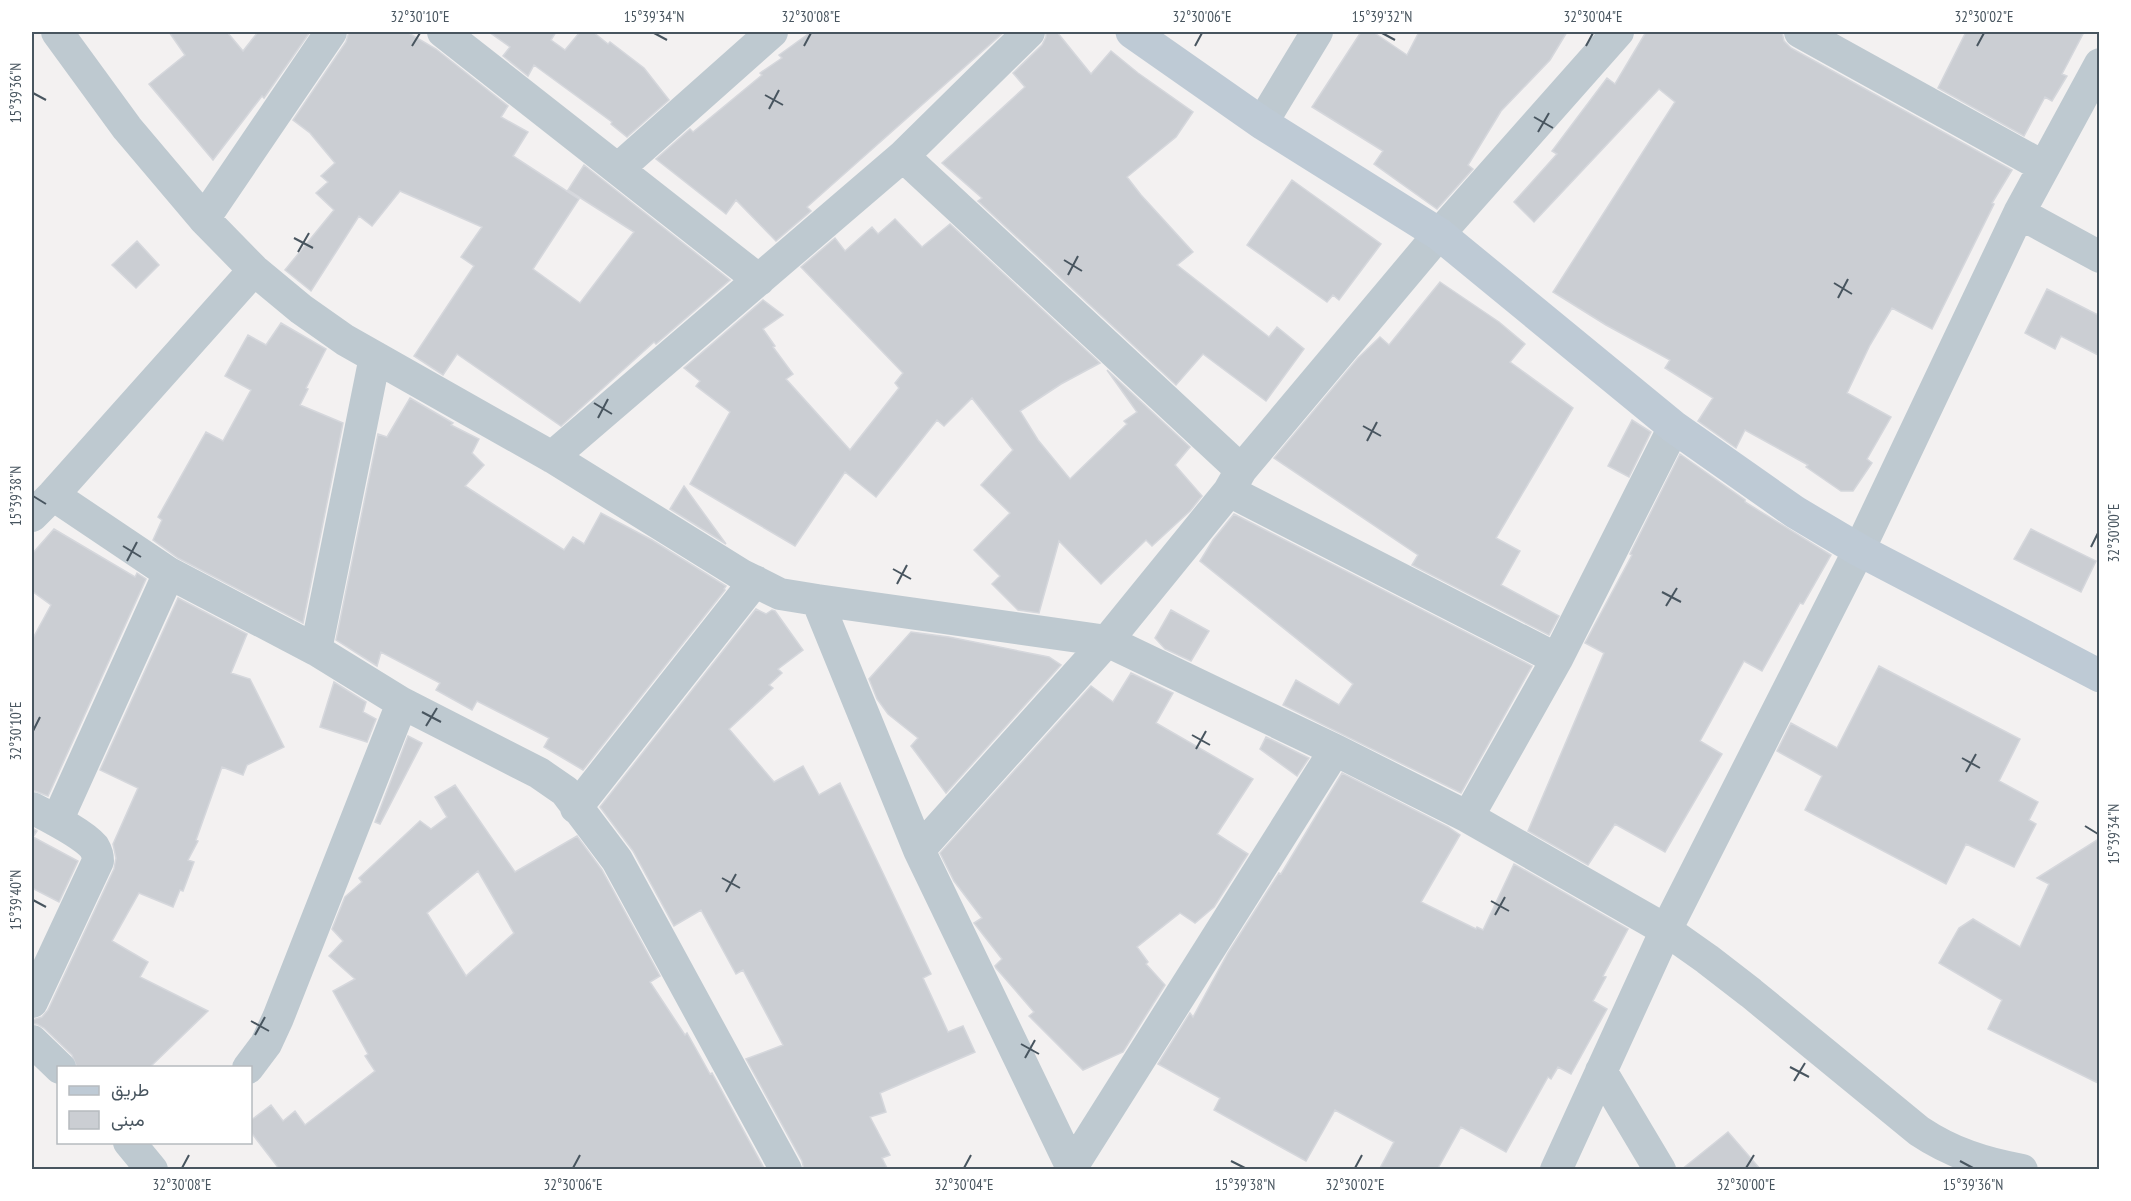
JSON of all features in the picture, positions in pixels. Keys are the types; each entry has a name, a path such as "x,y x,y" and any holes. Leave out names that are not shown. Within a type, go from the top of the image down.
{"street":[{"path":"57,32 127,128 204,219 254,270 320,324 552,457 754,581 780,594 1107,641 1335,750 1468,817 1666,930 1742,986 1919,1131 1941,1145 1978,1160 2022,1170"},
{"path":"204,219 331,32"},
{"path":"443,32 759,280"},
{"path":"619,168 772,32"},
{"path":"552,457 903,156 1029,32"},
{"path":"1132,32 1262,123 1439,234 1674,427 1795,512 1859,550 2100,676"},
{"path":"1262,123 1317,32"},
{"path":"919,850 1107,641 1235,481 1439,234 1618,32"},
{"path":"1800,32 2044,168"},
{"path":"1556,1170 1666,930 1859,550 2019,213 2100,64"},
{"path":"903,156 1235,481 1557,659"},
{"path":"2019,213 2100,257"},
{"path":"254,270 42,505 316,650 402,703 539,773 565,791 617,860 786,1170"},
{"path":"316,650 375,357"},
{"path":"1468,817 1557,659 1674,427"},
{"path":"32,1002 98,861 98,854 91,844 44,815 169,573"},
{"path":"576,808 754,581"},
{"path":"817,600 919,850 1073,1168"},
{"path":"250,1066 266,1044 278,1018 402,703"},
{"path":"1073,1168 1335,750"},
{"path":"32,1041 58,1066"},
{"path":"1601,1071 1660,1170"}],"building":[{"path":"169,32 227,32 243,51 258,32 310,32 264,98 262,96 213,160 149,84 185,55"},
{"path":"349,32 407,32 436,49 508,106 501,117 528,132 513,156 579,199 533,269 580,303 634,232 568,190 584,165 730,280 656,344 654,342 561,426 457,354 443,375 414,356 474,266 461,257 482,227 400,191 372,226 359,216 311,291 285,270 334,210 316,193 328,182 321,176 335,163 310,133 293,120 346,42"},
{"path":"489,32 556,32 551,40 565,50 580,32 593,32 644,68 669,100 627,137 611,124 612,122 534,65 528,76 503,56 510,47"},
{"path":"811,32 1004,32 807,207 811,211 776,241 736,200 726,214 656,159 690,129 693,132 762,75 760,73 782,58 779,55"},
{"path":"1046,32 1057,32 1091,74 1111,51 1193,112 1176,137 1127,177 1193,252 1177,265 1269,337 1277,327 1304,349 1266,401 1203,354 1176,385 978,201 982,198 942,163 1025,87 1013,73 1042,45"},
{"path":"1361,32 1373,32 1407,55 1419,32 1567,32 1550,60 1501,111 1468,165 1473,169 1437,209 1374,164 1383,151 1312,107"},
{"path":"1646,32 1782,32 1784,41 1791,48 2012,170 1992,203 1994,204 1932,329 1892,308 1870,345 1847,393 1891,417 1867,459 1872,463 1853,491 1841,491 1806,467 1808,465 1745,430 1736,448 1698,421 1713,398 1665,368 1670,360 1606,325 1553,292 1675,102 1659,89 1534,222 1514,202 1557,154 1552,151 1607,78 1615,84"},
{"path":"1966,32 2084,32 2062,74 2067,76 2052,101 2045,97 2024,136 1938,88"},
{"path":"1292,180 1381,244 1339,300 1333,295 1327,302 1247,245"},
{"path":"895,219 922,247 950,224 1100,363 1061,384 1020,411 1038,440 1070,479 1127,424 1124,421 1137,412 1107,370 1190,447 1175,465 1202,496 1190,511 1152,546 1146,540 1101,584 1059,541 1039,613 1018,610 992,584 1000,576 974,550 1010,513 981,485 1013,450 972,398 944,426 937,420 876,497 845,472 795,546 690,484 730,412 696,386 700,381 684,368 763,300 783,315 763,329 793,374 786,379 850,450 899,388 895,383 903,373 801,267 835,238 845,251 872,227 878,234"},
{"path":"137,241 159,265 136,288 112,265"},
{"path":"1440,282 1499,322 1525,344 1510,362 1573,408 1496,538 1520,551 1501,585 1559,616 1549,635 1412,565 1418,555 1274,458 1358,358 1380,337 1389,345"},
{"path":"2047,289 2100,316 2100,356 2061,336 2055,349 2025,333"},
{"path":"281,323 326,349 300,405 343,423 303,623 178,558 153,540 162,520 158,517 206,432 223,441 251,390 225,376 248,335 266,345"},
{"path":"410,398 453,423 451,425 479,439 472,453 484,465 465,486 564,550 573,537 584,544 601,513 652,540 726,586 583,770 544,747 549,738 477,701 472,710 436,690 440,683 381,652 377,666 336,640 378,434 387,437"},
{"path":"1632,420 1651,432 1629,477 1608,466"},
{"path":"1680,454 1745,502 1831,555 1803,604 1800,603 1762,671 1744,661 1700,741 1722,754 1665,852 1615,824 1588,865 1528,831 1604,653 1585,643 1632,555 1630,554"},
{"path":"684,486 726,544 670,509"},
{"path":"1234,514 1532,666 1461,793 1283,705 1296,680 1339,705 1353,684 1200,561"},
{"path":"54,529 135,577 137,573 146,579 48,796 32,790 32,640 51,605 32,591 32,554"},
{"path":"2031,529 2096,561 2081,592 2014,559"},
{"path":"178,598 247,634 231,673 250,679 284,747 247,765 243,775 222,767 196,840 198,841 188,860 194,862 183,891 180,890 173,907 139,893 112,941 148,962 140,977 208,1011 151,1066 76,1066 72,1055 44,1028 32,1024 32,1020 42,1017 48,1010 114,869 116,858 113,844 138,788 100,770"},
{"path":"756,609 766,614 772,610 775,611 803,650 778,669 782,673 769,685 773,688 729,729 774,782 803,766 819,795 840,783 931,974 923,978 948,1032 963,1026 975,1052 880,1093 886,1112 870,1117 890,1155 882,1158 888,1170 804,1170 802,1161 746,1059 783,1045 743,970 736,974 701,910 674,926 633,851 600,807"},
{"path":"1171,610 1209,631 1191,661 1165,649 1155,638"},
{"path":"911,632 949,637 1049,657 1061,665 946,793 911,746 918,738 888,714 877,699 869,679"},
{"path":"1879,666 2020,739 1999,781 2038,802 2029,820 2036,824 2014,867 1966,844 1946,884 1805,810 1822,776 1777,751 1791,723 1837,748"},
{"path":"1131,673 1173,693 1156,723 1253,779 1217,834 1248,854 1214,907 1195,923 1180,913 1137,947 1148,962 1146,964 1165,985 1123,1052 1083,1070 1029,1016 1034,1012 996,968 995,966 1002,959 974,923 982,918 954,881 940,853 1091,686 1113,702"},
{"path":"334,682 366,702 363,712 376,719 367,742 320,727"},
{"path":"408,736 422,743 380,824 375,822"},
{"path":"1266,737 1309,758 1297,776 1260,749"},
{"path":"1342,773 1460,835 1421,902 1476,929 1477,927 1483,930 1514,864 1628,929 1603,976 1606,977 1593,1001 1607,1009 1571,1074 1558,1067 1551,1079 1548,1077 1506,1152 1461,1127 1437,1170 1379,1170 1394,1142 1335,1110 1306,1161 1214,1110 1220,1098 1158,1064 1190,1013 1193,1017 1228,953 1279,873 1281,874"},
{"path":"455,785 515,872 577,836 602,870 660,976 650,982 685,1035 687,1033 710,1074 712,1073 765,1170 280,1170 252,1134 252,1119 271,1105 283,1121 295,1111 305,1125 375,1071 365,1056 368,1054 333,991 355,979 329,956 343,941 332,929 345,897 362,882 359,878 420,821 431,829 447,817 435,797","holes":["478,871 514,933 466,976 427,913"]},
{"path":"32,828 37,831 33,837 78,861 59,902 32,888"},
{"path":"2100,838 2100,1084 1988,1029 2002,1000 1939,963 1959,928 1973,919 2020,947 2049,884 2037,878"},
{"path":"1728,1132 1761,1170 1681,1170"}]}
